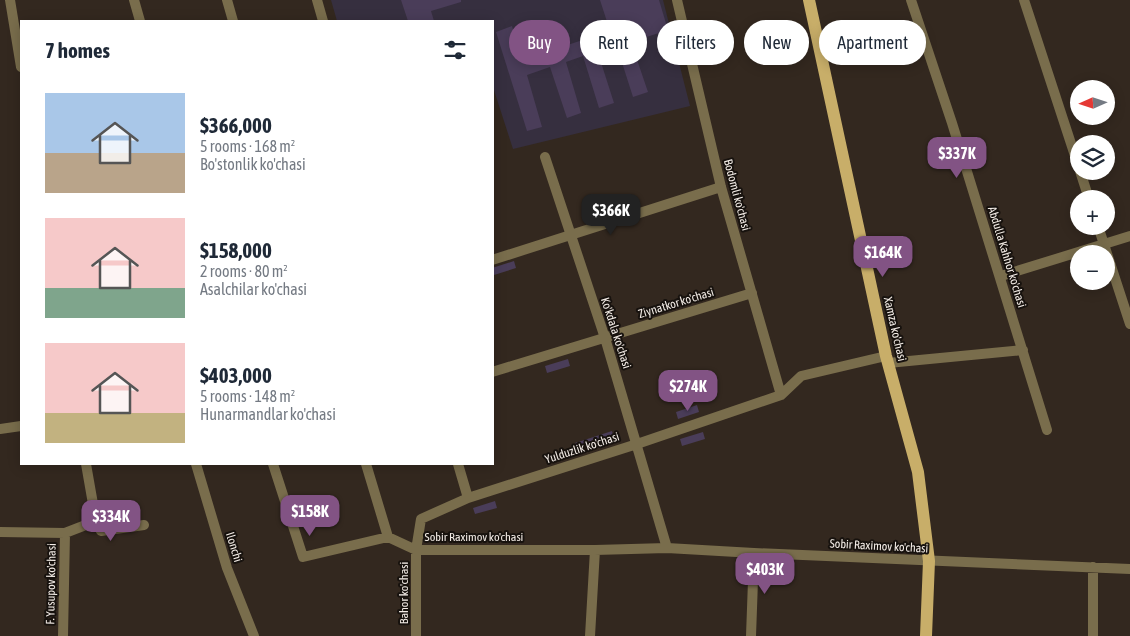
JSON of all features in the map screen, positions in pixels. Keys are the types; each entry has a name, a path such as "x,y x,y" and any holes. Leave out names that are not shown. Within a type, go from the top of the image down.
{"main road":[{"name":"Xamza ko'chasi","path":"809,0 887,359 918,472 929,561 926,636"}],"street":[{"path":"10,0 20,61"},
{"path":"134,0 140,20"},
{"path":"226,0 233,20"},
{"path":"317,0 323,20"},
{"name":"Bodomli ko'chasi","path":"677,0 721,187 781,395"},
{"name":"Abdulla Kahhor ko'chasi","path":"911,0 1001,276 1047,430"},
{"path":"1024,0 1070,141"},
{"name":"Ko'kdala ko'chasi","path":"545,157 605,338 667,548"},
{"path":"494,259 721,187"},
{"path":"1101,235 1130,324"},
{"path":"1001,276 1130,236"},
{"name":"Ziynatkor ko'chasi","path":"494,371 752,292"},
{"path":"781,395 801,376 887,359 1023,350"},
{"name":"Yulduzlik ko'chasi","path":"416,550 420,519 468,498 637,444 781,395"},
{"path":"0,430 20,426"},
{"path":"86,465 96,520 101,531 144,525"},
{"name":"Ilonchi","path":"196,465 227,568 254,636"},
{"path":"273,465 303,557 388,537 416,550"},
{"path":"366,465 388,537"},
{"path":"458,465 468,498"},
{"path":"0,530 65,533 96,520"},
{"name":"F. Yusupov ko'chasi","path":"63,636 65,533"},
{"name":"Sobir Raximov ko'chasi","path":"416,550 667,548 1130,569"},
{"name":"Bahor ko'chasi","path":"416,550 416,636"},
{"path":"590,636 595,550"},
{"path":"751,636 754,553"},
{"path":"1093,567 1093,636"}],"shaded area":[{"path":"331,0 663,0 668,20 657,20 657,65 680,65 690,106 513,149 494,90 494,20 337,20"}],"building":[{"path":"401,0 461,0 461,2 431,11 434,20 408,20"},
{"path":"600,0 659,0 665,20 657,20 657,34 647,37 647,20 606,20"},
{"path":"509,27 509,65 567,65 581,113 567,118 550,67 527,75 542,127 527,131 496,32"},
{"path":"580,41 580,57 570,61 570,44"},
{"path":"586,65 602,65 614,103 599,108"},
{"path":"623,65 639,65 648,92 633,97"},
{"path":"514,261 516,268 494,275 494,267"},
{"path":"568,359 570,366 547,373 545,366"},
{"path":"697,405 699,412 678,419 676,412"},
{"path":"612,431 614,438 577,449 575,443"},
{"path":"703,432 705,439 682,446 680,439"},
{"path":"495,501 497,508 475,514 473,508"}]}
